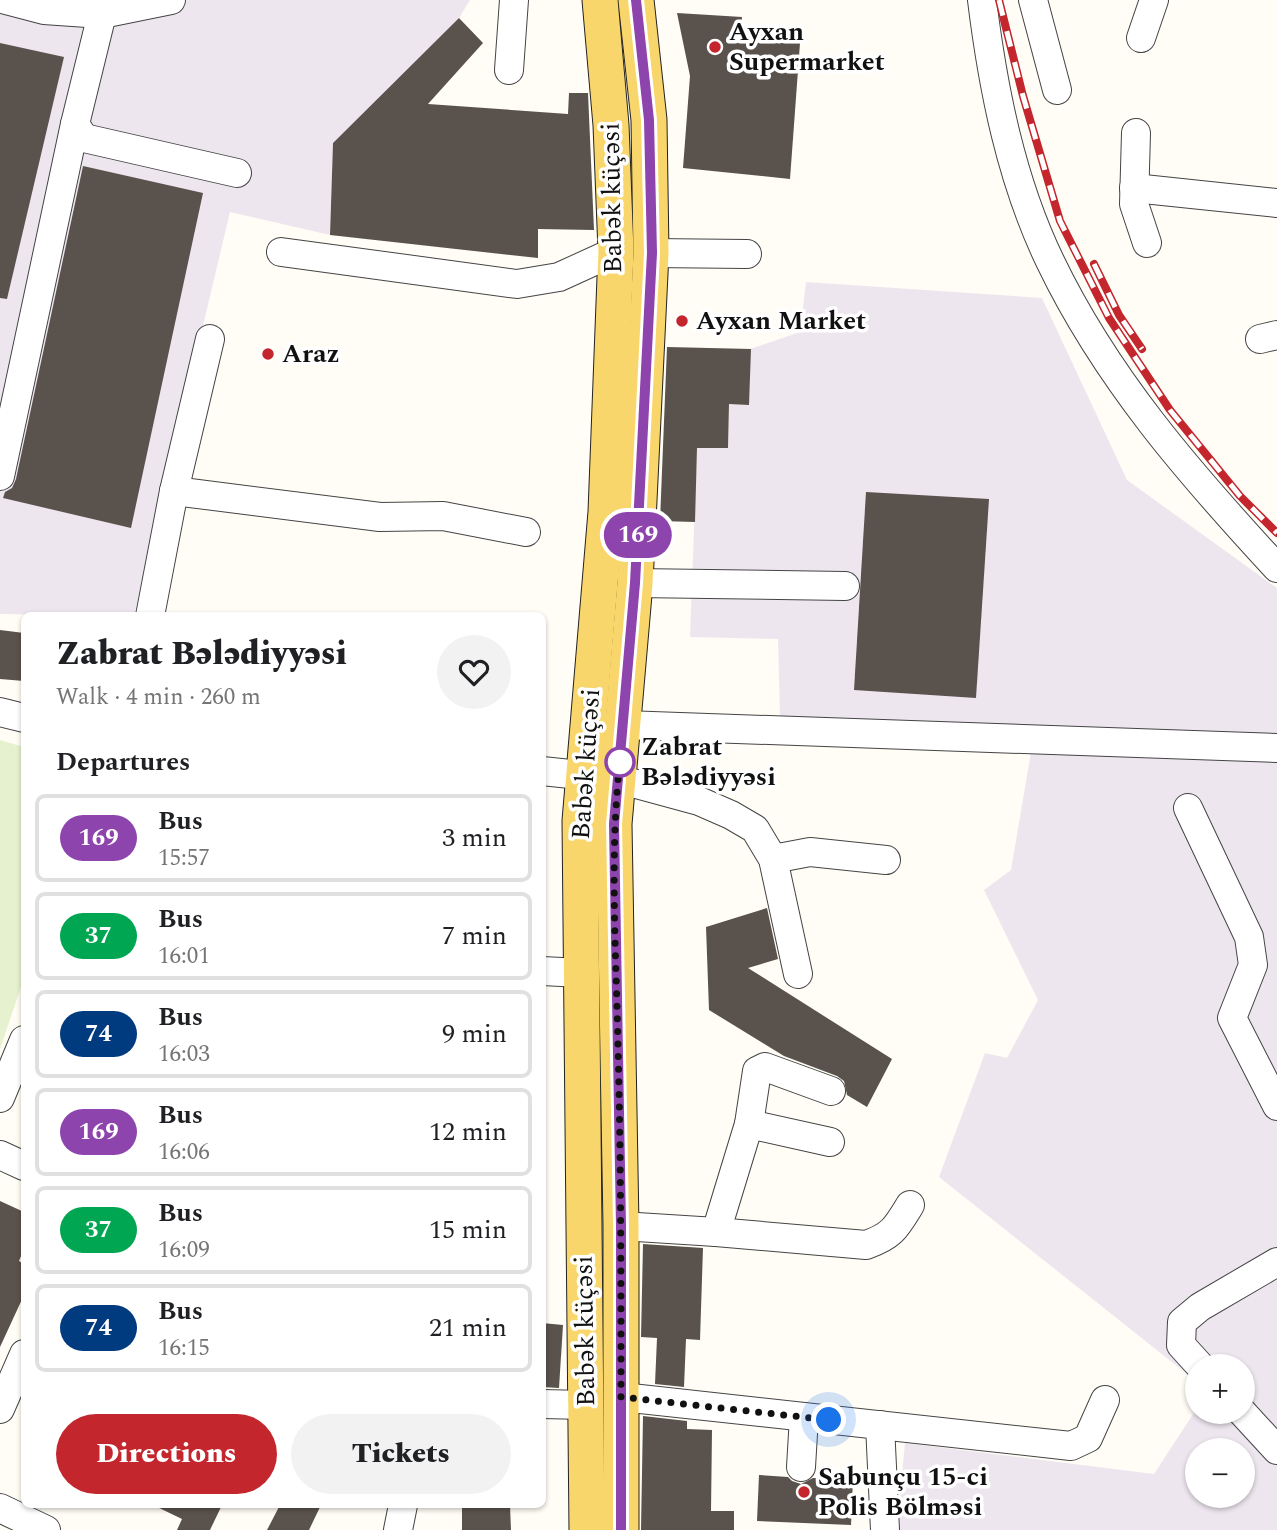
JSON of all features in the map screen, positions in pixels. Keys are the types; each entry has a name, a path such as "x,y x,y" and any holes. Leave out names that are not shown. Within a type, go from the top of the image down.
{"main road":[{"name":"Babək küçəsi","path":"600,0 611,125 616,251 606,512 601,777 614,866 621,1226 621,1530"},
{"name":"Babək küçəsi","path":"587,1530 579,875 601,777 624,725 635,583 652,253 649,120 636,0"}],"street":[{"path":"6,0 44,10 102,14 171,0"},
{"path":"509,70 514,0"},
{"path":"982,0 991,72 1004,129 1022,190 1050,262 1113,373 1209,495 1277,568"},
{"path":"1034,0 1057,90"},
{"path":"1141,38 1154,0"},
{"path":"0,477 75,124 102,14"},
{"path":"75,124 85,138 237,173"},
{"path":"1136,133 1134,204 1147,243"},
{"path":"1134,188 1277,203"},
{"path":"281,252 517,284 559,277 616,251"},
{"path":"652,253 747,254"},
{"path":"151,612 174,491 210,339"},
{"path":"174,491 380,517 443,516 526,532"},
{"path":"635,583 845,586"},
{"path":"0,712 21,717"},
{"path":"624,725 1277,748"},
{"path":"546,771 601,777 699,801 755,829 773,859 798,974"},
{"path":"1188,808 1249,937 1253,965 1232,1018 1277,1106"},
{"path":"773,859 810,852 886,860"},
{"path":"546,971 581,973"},
{"path":"0,1098 21,1047"},
{"path":"716,1232 748,1124 757,1072 765,1068 831,1091"},
{"path":"748,1124 830,1142"},
{"path":"0,1154 21,1164"},
{"path":"621,1226 866,1245 894,1231 910,1205"},
{"path":"1189,1354 1181,1345 1182,1322 1200,1307 1277,1262"},
{"path":"0,1409 21,1361"},
{"path":"621,1397 1071,1446 1088,1438 1105,1400"},
{"path":"546,1404 586,1405"},
{"path":"801,1466 804,1417"},
{"path":"1253,1424 1277,1450"},
{"path":"880,1425 885,1530"},
{"path":"0,1508 46,1530"},
{"path":"398,1530 402,1508"}],"shaded area":[{"path":"0,0 470,0 459,18 333,143 330,235 230,212 135,612 0,614"},
{"path":"806,282 1042,298 1127,480 1277,588 1277,742 780,717 778,639 690,637 697,448 728,448 729,404 749,404 750,349 800,332"},
{"path":"1031,752 1277,760 1277,1530 897,1530 905,1443 1154,1474 1187,1424 1255,1424 1255,1354 1185,1354 1185,1372 939,1177 985,1053 1007,1058 1038,1000 984,890 1011,870"}],"green space":[{"path":"0,740 21,746 21,987 0,1049"}],"building":[{"path":"677,13 742,17 741,26 800,43 790,179 683,168 690,76"},
{"path":"459,18 483,43 428,104 568,114 569,93 588,93 594,230 538,229 538,258 330,235 333,143"},
{"path":"0,43 64,57 7,299 0,298"},
{"path":"83,166 203,193 131,528 3,498 16,479"},
{"path":"667,347 751,349 749,405 729,404 728,448 697,448 695,522 660,521"},
{"path":"866,492 989,499 976,698 854,690"},
{"path":"0,630 21,633 21,681 0,679"},
{"path":"767,908 778,959 748,968 892,1059 867,1107 847,1095 844,1081 837,1076 784,1056 709,1010 706,927"},
{"path":"0,1201 21,1211 21,1302 0,1347"},
{"path":"643,1244 703,1248 700,1340 686,1339 684,1387 655,1384 657,1338 641,1337"},
{"path":"546,1323 563,1325 559,1388 546,1387"},
{"path":"643,1416 687,1421 687,1429 712,1430 711,1511 734,1511 734,1530 641,1530"},
{"path":"759,1475 788,1477 801,1484 813,1478 853,1479 851,1525 757,1521"},
{"path":"159,1508 221,1508 210,1530 177,1530 182,1519"},
{"path":"278,1508 320,1508 309,1530 267,1530"},
{"path":"462,1508 510,1508 511,1530 462,1530"}],"railway":[{"path":"999,0 1023,96 1060,221 1109,318 1170,410 1240,496 1277,533"},
{"path":"1094,264 1119,315 1142,349"}],"bus line":[{"name":"169","path":"621,1530 621,1226 614,824 635,583 652,253 649,120 636,0"}],"place":[{"name":"Ayxan Supermarket","path":"715,47"},
{"name":"Ayxan Market","path":"682,321"},
{"name":"Araz","path":"268,354"},
{"name":"Zabrat Bәlәdiyyәsi","path":"620,762"},
{"name":"Sabunçu 15-ci Polis Bölməsi","path":"804,1492"}],"route":[{"path":"620,762 621,752 614,824 614,866 621,1397 829,1420"}]}
